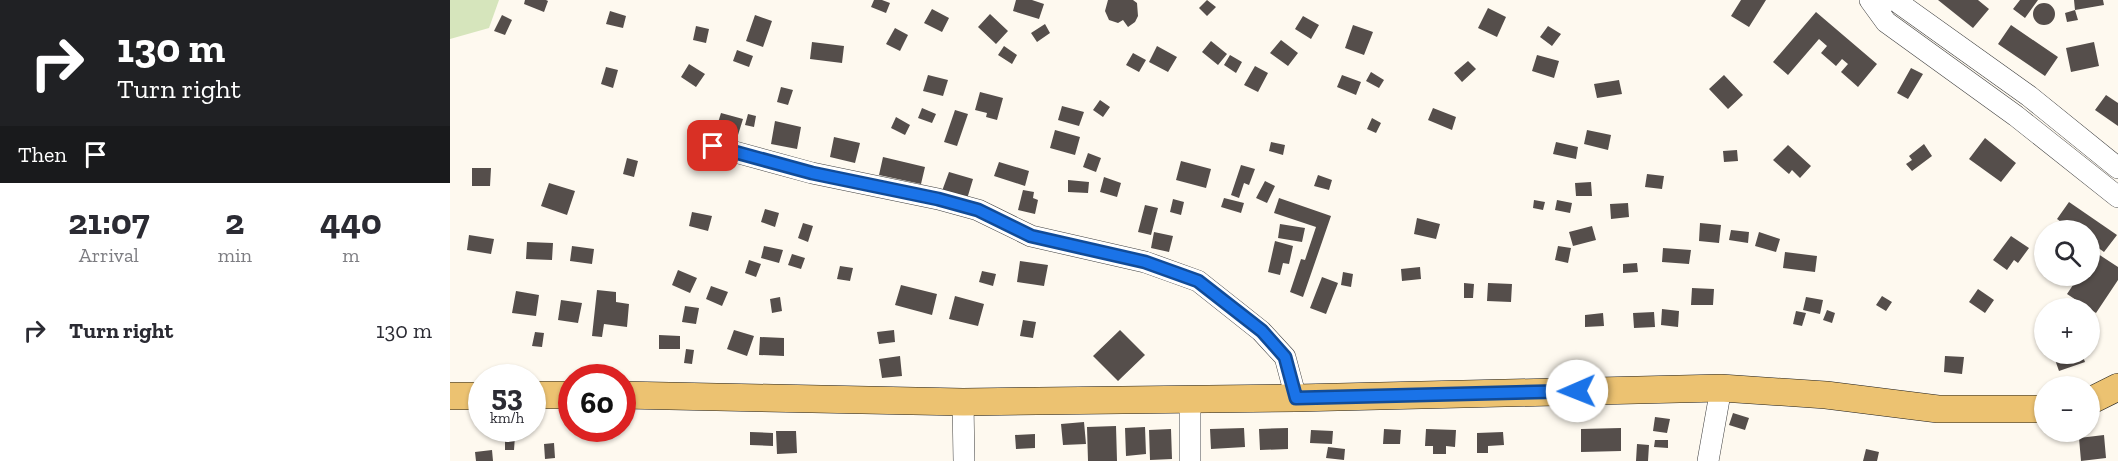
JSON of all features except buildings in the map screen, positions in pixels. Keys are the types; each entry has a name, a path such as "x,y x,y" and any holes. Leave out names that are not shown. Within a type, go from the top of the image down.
{"main road":[{"path":"2100,396 2118,387"},
{"path":"636,395 963,402 1190,400 1721,388 1826,395 1938,408 2034,409"},
{"path":"450,396 468,396"}],"street":[{"path":"1870,0 1886,22 2016,116 2118,197"},
{"path":"1890,0 1896,1 2029,96 2118,168"},
{"path":"713,146 812,173 938,199 978,210 1031,236 1145,262 1198,281 1262,331 1285,357 1296,398"},
{"path":"1708,461 1721,388"},
{"path":"1190,400 1190,461"},
{"path":"963,402 964,461"}],"green space":[{"path":"450,0 499,0 489,28 450,39"}],"route":[{"path":"713,146 812,173 938,199 978,210 1031,236 1145,262 1198,281 1262,331 1285,357 1296,398 1577,391"}]}
